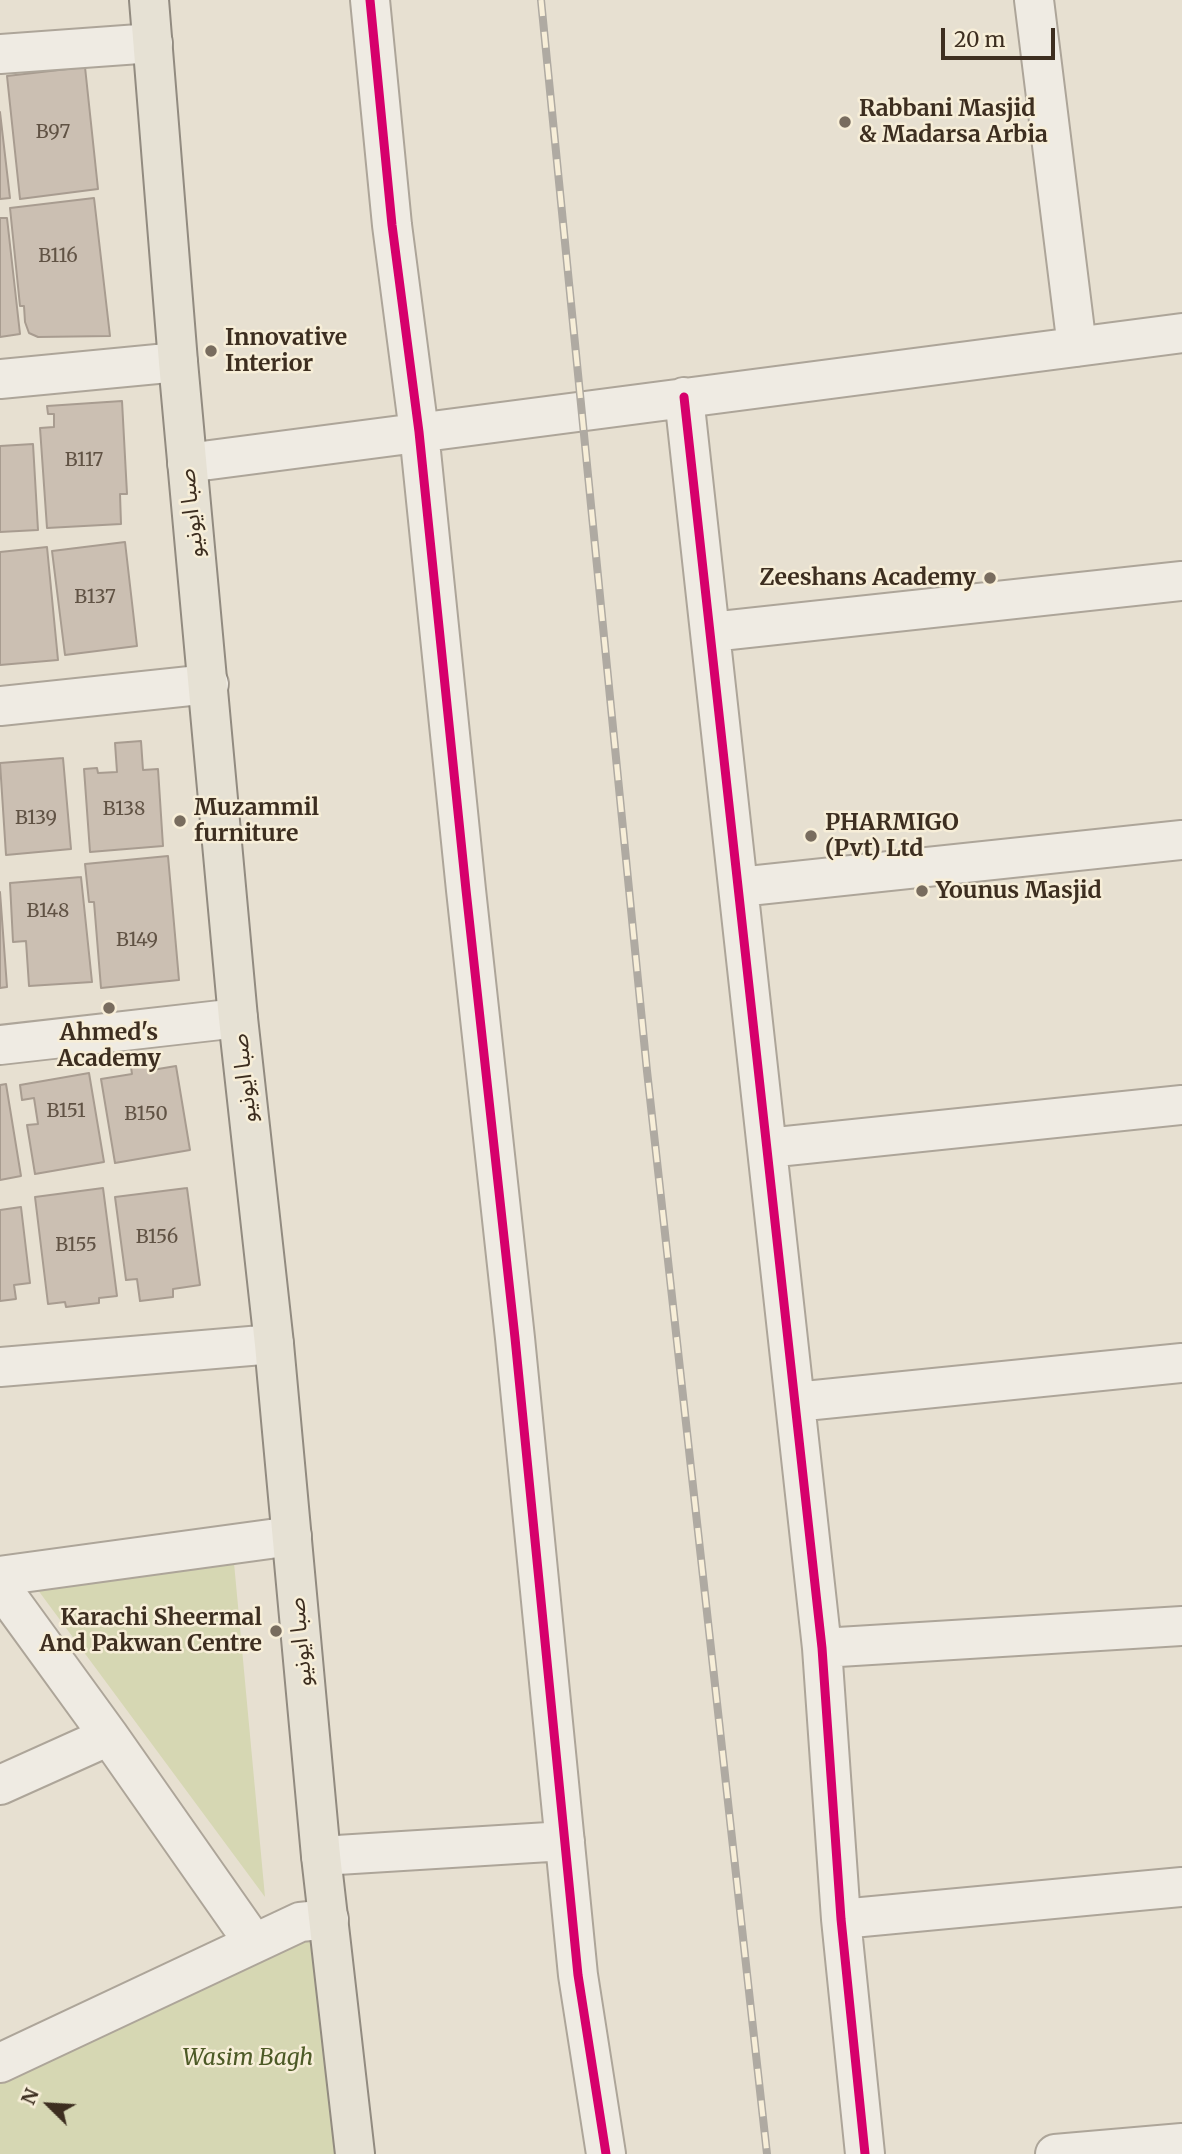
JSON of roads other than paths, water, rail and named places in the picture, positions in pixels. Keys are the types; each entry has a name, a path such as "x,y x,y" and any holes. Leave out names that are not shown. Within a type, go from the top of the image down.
{"main road":[{"name":"صبا ایونیو","path":"149,0 178,362 238,1018 274,1345 321,1856 355,2154"}],"street":[{"path":"370,0 392,225 419,432 515,1338 578,1975 606,2154"},
{"path":"1034,0 1077,347"},
{"path":"0,54 153,43"},
{"path":"187,463 1182,333"},
{"path":"0,379 178,362"},
{"path":"684,397 822,1647 841,1919 865,2154"},
{"path":"710,632 1182,581"},
{"path":"0,705 209,684"},
{"path":"738,887 1182,840"},
{"path":"0,1045 238,1018"},
{"path":"767,1148 1182,1105"},
{"path":"0,1367 274,1345"},
{"path":"795,1402 1182,1363"},
{"path":"0,1576 292,1536"},
{"path":"0,1587 254,1943"},
{"path":"822,1647 1182,1626"},
{"path":"0,1785 109,1737"},
{"path":"321,1856 565,1841"},
{"path":"841,1919 1182,1887"},
{"path":"0,2063 300,1922 329,1919"},
{"path":"1055,2154 1182,2143"}],"railway":[{"path":"541,0 647,1071 767,2154"}],"place":[{"name":"Rabbani Masjid & Madarsa Arbia","path":"845,122"},
{"name":"Innovative Interior","path":"211,351"},
{"name":"Zeeshans Academy","path":"990,578"},
{"name":"Muzammil furniture","path":"180,821"},
{"name":"PHARMIGO (Pvt) Ltd","path":"811,836"},
{"name":"Younus Masjid","path":"922,891"},
{"name":"Ahmed's Academy","path":"109,1008"},
{"name":"Karachi Sheermal And Pakwan Centre","path":"276,1631"}],"park label":[{"name":"Wasim Bagh","path":"248,2058"}]}
